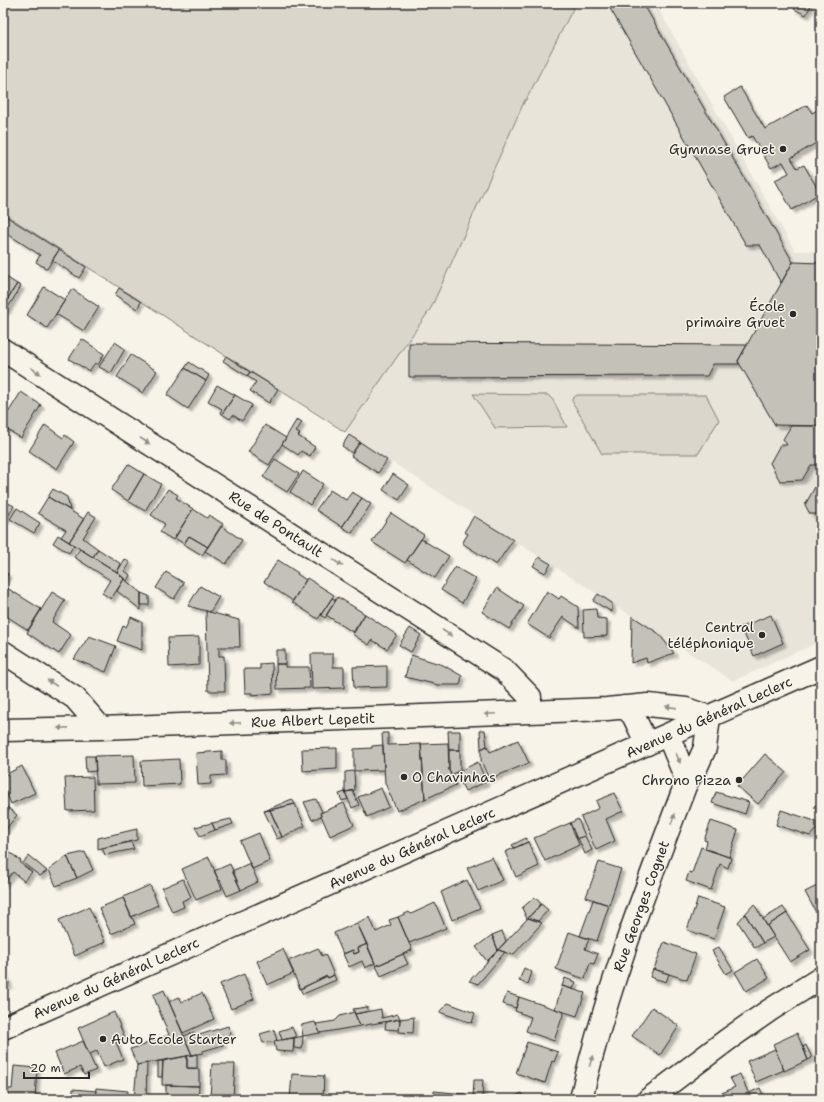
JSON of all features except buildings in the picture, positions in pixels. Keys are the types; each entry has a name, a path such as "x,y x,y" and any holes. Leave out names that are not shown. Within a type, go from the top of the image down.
{"street":[{"name":"Rue de Pontault","path":"3,350 504,670 530,697 529,712"},
{"path":"3,652 75,698 101,728"},
{"name":"Avenue du Général Leclerc","path":"3,1028 821,667"},
{"name":"Rue Albert Lepetit","path":"3,730 101,728 529,712 648,705 686,709 709,717"},
{"path":"624,707 633,715 647,744"},
{"name":"Rue Georges Cognet","path":"581,1099 617,971 651,875 687,781 696,768 704,748 709,717"},
{"path":"668,735 687,781"},
{"path":"649,1099 727,1040 770,1010 821,978"}],"shaded area":[{"path":"3,3 576,3 525,100 431,308 345,432 3,213"},
{"path":"576,3 655,3 795,251 821,251 821,641 733,681 345,432 431,308 525,100"},
{"path":"473,394 548,395 553,400 567,427 495,428"},
{"path":"577,395 706,395 719,420 698,454 602,454 572,401 572,399"}],"place":[{"name":"Gymnase Gruet","path":"783,149"},
{"name":"École primaire Gruet","path":"793,314"},
{"name":"Central téléphonique","path":"762,635"},
{"name":"O Chavinhas","path":"404,777"},
{"name":"Chrono Pizza","path":"739,780"},
{"name":"Auto Ecole Starter","path":"103,1039"}]}
